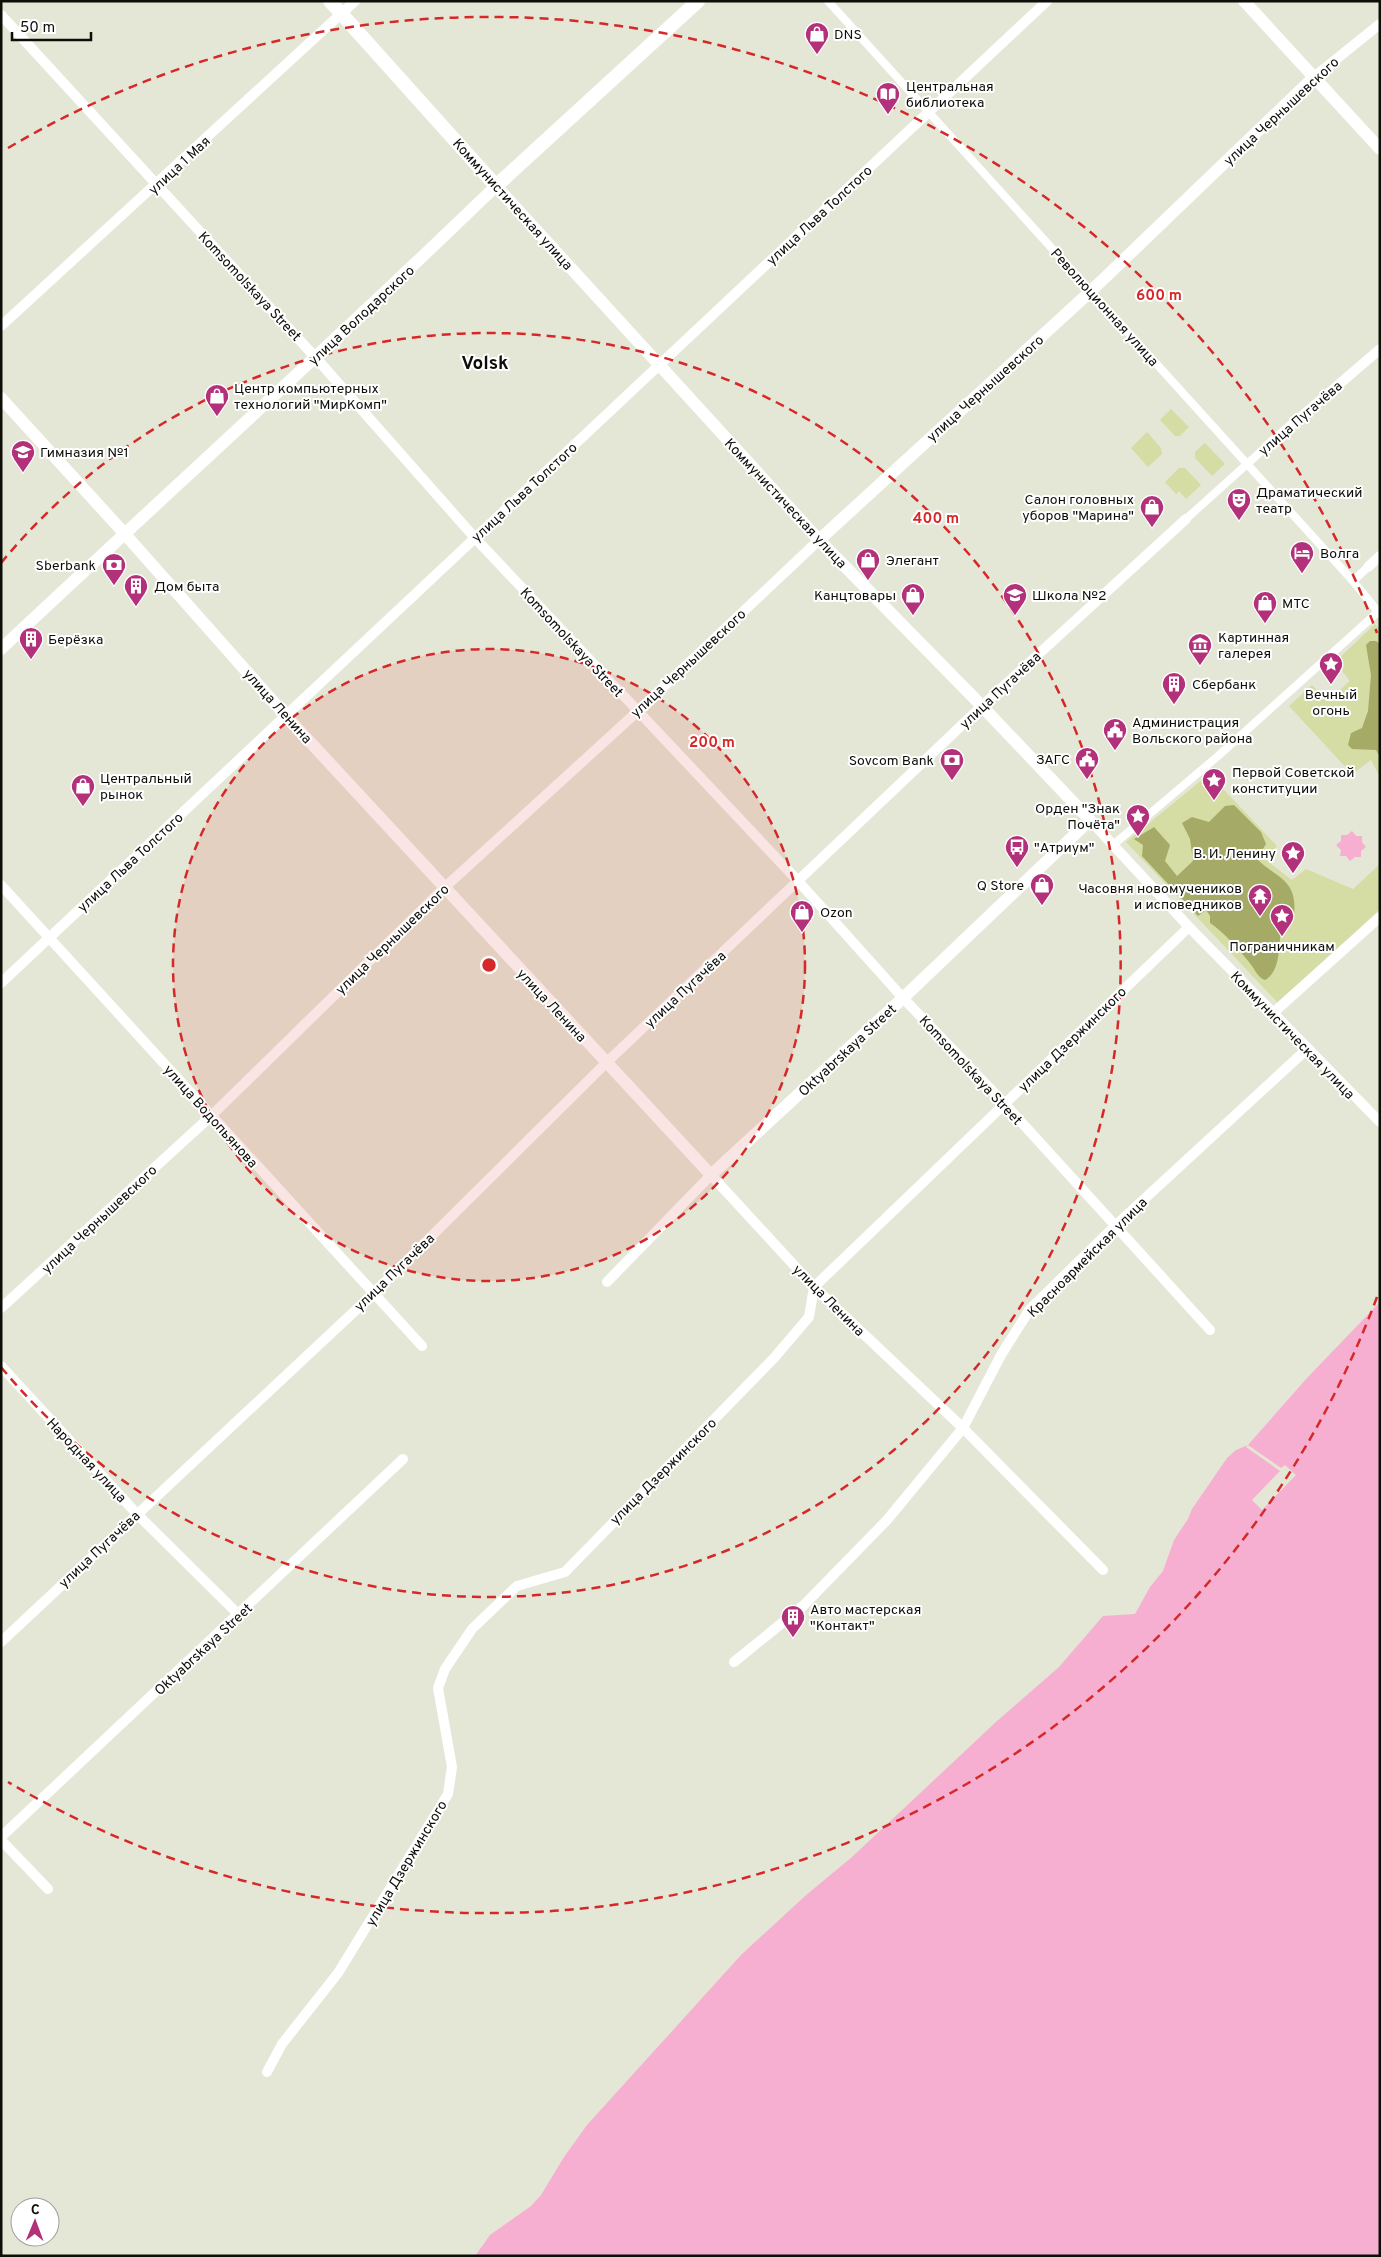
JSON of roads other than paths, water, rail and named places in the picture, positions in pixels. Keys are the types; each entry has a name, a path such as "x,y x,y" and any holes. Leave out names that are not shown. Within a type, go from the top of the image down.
{"main road":[{"name":"Коммунистическая улица","path":"330,1 496,186"},
{"name":"улица Володарского","path":"496,186 698,1"}],"street":[{"name":"улица 1 Мая","path":"1,326 157,185 355,1"},
{"name":"Революционная улица","path":"828,1 928,114 1353,580 1379,613"},
{"name":"улица Льва Толстого","path":"1,983 1047,1"},
{"path":"1244,1 1380,149"},
{"name":"Komsomolskaya Street","path":"1,15 316,358 475,538 799,882 903,998 1004,1103 1210,1330"},
{"name":"улица Чернышевского","path":"1,1308 211,1116 444,888 638,712 819,540 1091,291 1314,77 1380,24"},
{"name":"улица Володарского","path":"1,649 124,533 316,358 496,186"},
{"name":"Коммунистическая улица","path":"496,186 819,540 982,706 1188,927 1380,1122"},
{"name":"улица Пугачёва","path":"1,1642 372,1294 606,1063 799,882 982,706 1246,463 1380,349"},
{"name":"улица Ленина","path":"1,398 286,716 814,1287 963,1428 1103,1570"},
{"path":"1353,580 1380,556"},
{"path":"1113,845 1225,750 1379,613"},
{"name":"Oktyabrskaya Street","path":"607,1282 711,1175 903,998 1090,820"},
{"name":"улица Водопьянова","path":"1,885 372,1294 422,1346"},
{"path":"1272,1014 1380,917"},
{"name":"улица Дзержинского","path":"267,2072 282,2044 338,1973 448,1794 452,1767 438,1688 445,1669 472,1629 517,1586 566,1572 774,1358 809,1318 814,1287 1188,927"},
{"name":"Красноармейская улица","path":"734,1662 803,1606 887,1520 963,1428 1001,1355 1030,1309 1115,1226 1307,1049"},
{"name":"Народная улица","path":"1,1366 137,1514 239,1615"},
{"name":"Oktyabrskaya Street","path":"1,1839 404,1459"},
{"path":"1,1839 48,1888"}],"place":[{"name":"DNS","path":"817,55"},
{"name":"Центральная библиотека","path":"888,115"},
{"name":"Центр компьютерных технологий \"МирКомп\"","path":"217,417"},
{"name":"Гимназия №1","path":"23,473"},
{"name":"Драматический театр","path":"1239,521"},
{"name":"Салон головных уборов \"Марина\"","path":"1152,528"},
{"name":"Волга","path":"1302,574"},
{"name":"Элегант","path":"868,581"},
{"name":"Sberbank","path":"114,586"},
{"name":"Дом быта","path":"136,607"},
{"name":"Канцтовары","path":"913,616"},
{"name":"Школа №2","path":"1015,616"},
{"name":"МТС","path":"1265,624"},
{"name":"Берёзка","path":"31,660"},
{"name":"Картинная галерея","path":"1200,666"},
{"name":"Вечный огонь","path":"1331,685"},
{"name":"Сбербанк","path":"1174,705"},
{"name":"Администрация Вольского района","path":"1115,751"},
{"name":"ЗАГС","path":"1087,780"},
{"name":"Sovcom Bank","path":"952,781"},
{"name":"Первой Советской конституции","path":"1214,801"},
{"name":"Центральный рынок","path":"83,807"},
{"name":"Орден \"Знак Почёта\"","path":"1138,837"},
{"name":"\"Атриум\"","path":"1017,868"},
{"name":"В. И. Ленину","path":"1293,874"},
{"name":"Q Store","path":"1042,906"},
{"name":"Часовня новомучеников и исповедников","path":"1260,917"},
{"name":"Ozon","path":"802,933"},
{"name":"Пограничникам","path":"1282,937"},
{"name":"Авто мастерская \"Контакт\"","path":"793,1638"}],"district":[{"name":"Volsk","path":"485,362"}]}
